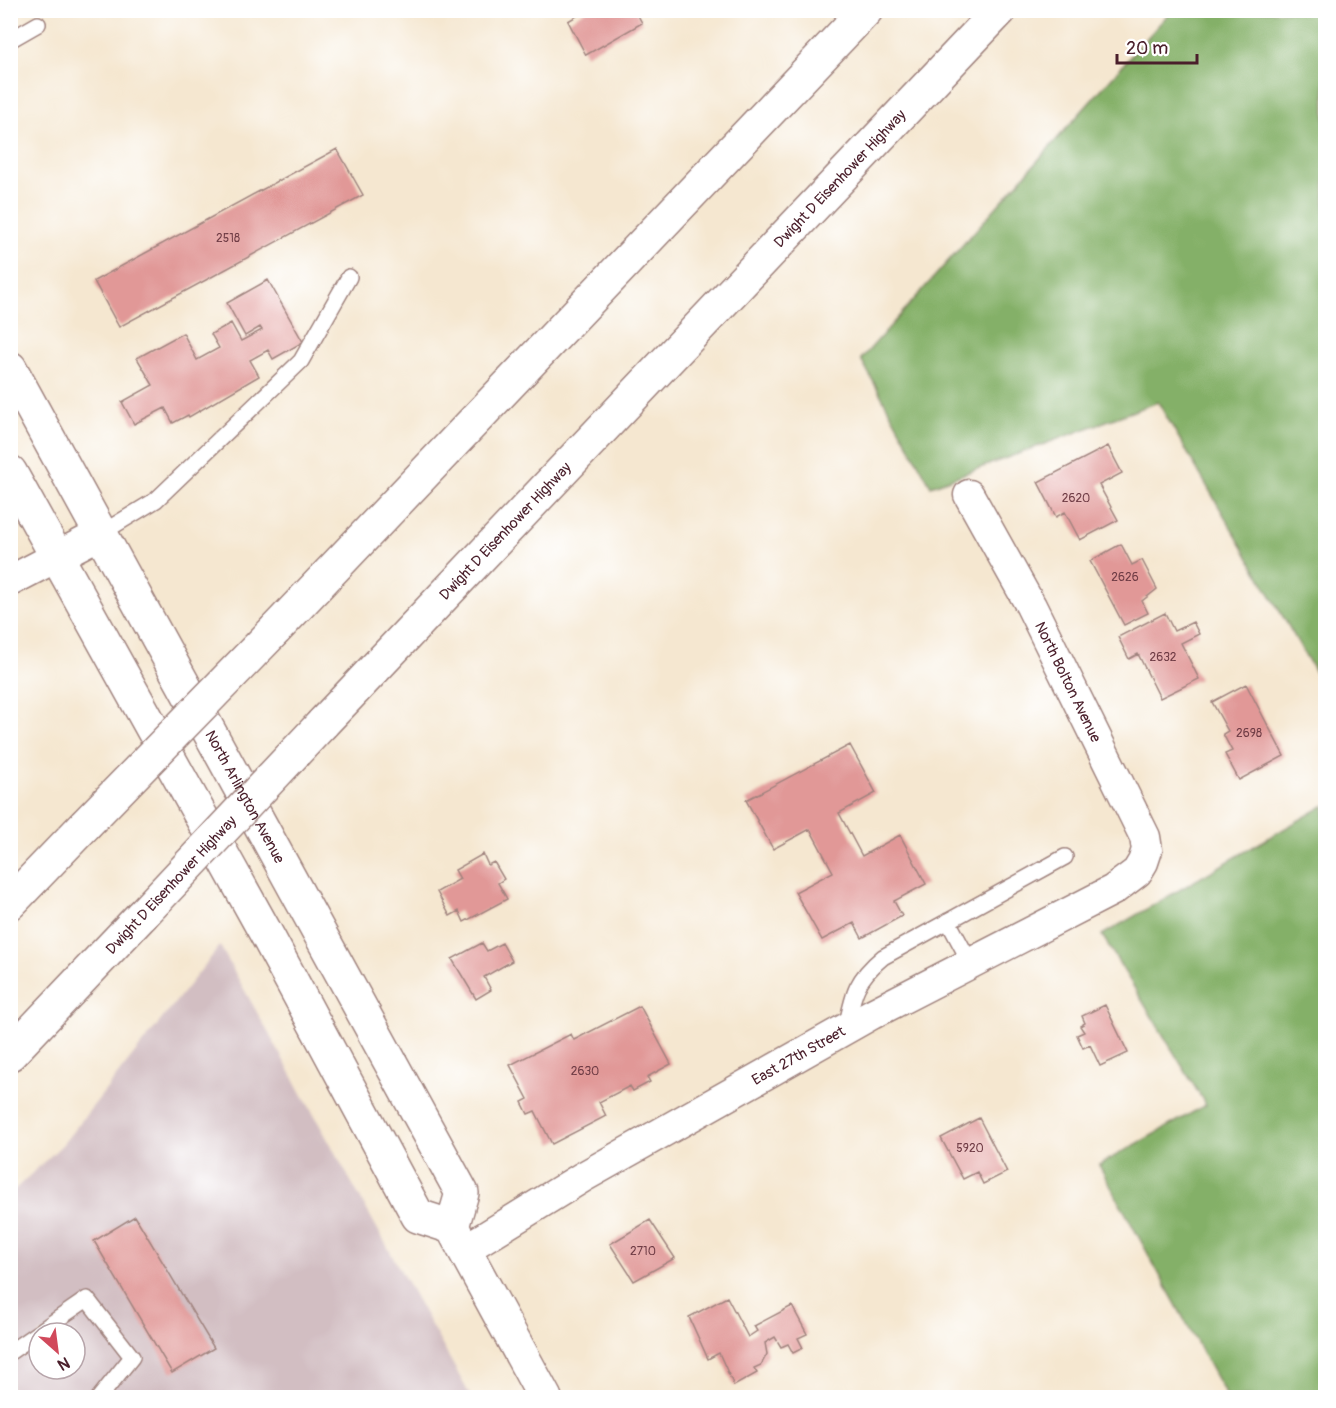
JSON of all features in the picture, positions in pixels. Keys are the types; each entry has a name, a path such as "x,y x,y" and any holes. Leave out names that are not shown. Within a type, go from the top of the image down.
{"main road":[{"path":"10,903 275,630 866,10"},
{"name":"Dwight D Eisenhower Highway","path":"10,1054 1000,10"},
{"name":"North Arlington Avenue","path":"10,368 462,1193 458,1239"},
{"path":"10,472 418,1215 458,1239 545,1398"}],"street":[{"name":"North Bolton Avenue","path":"969,495 1031,606 1145,837 1147,850 1137,872"},
{"path":"10,581 100,534"},
{"name":"East 27th Street","path":"458,1239 583,1177 846,1029 1090,904 1137,872"}],"lane":[{"path":"10,40 38,24"},
{"path":"100,534 156,500 301,361 349,277"},
{"path":"846,1029 854,991 865,971 883,957 1065,857"},
{"path":"948,921 971,964"},
{"path":"10,1352 87,1299 132,1358 99,1398"}],"shaded area":[{"path":"220,946 471,1397 11,1398 11,1193 62,1145"}],"green space":[{"path":"1171,11 1325,11 1325,689 1158,402 931,486 861,359"},
{"path":"1325,805 1325,1397 1227,1397 1099,1165 1206,1105 1102,935"}],"building":[{"path":"587,10 635,10 642,23 586,55 568,21"},
{"path":"337,149 363,195 119,327 94,281"},
{"path":"268,280 303,342 273,359 268,350 250,360 259,376 189,417 188,415 173,423 165,408 134,424 122,402 153,385 137,358 183,333 197,360 219,348 211,334 231,323 241,341 262,330 260,327 245,336 227,303"},
{"path":"1108,446 1122,473 1099,485 1118,520 1080,540 1065,512 1056,517 1038,482"},
{"path":"1121,544 1132,565 1142,560 1157,589 1142,601 1148,613 1124,625 1090,561"},
{"path":"1165,613 1174,631 1193,622 1199,634 1181,643 1199,679 1160,698 1138,654 1129,659 1118,637"},
{"path":"1246,684 1284,756 1239,780 1225,754 1232,751 1223,734 1228,731 1212,702"},
{"path":"850,745 876,793 839,813 862,856 900,835 926,884 894,901 902,916 862,938 854,923 822,940 795,892 833,872 810,829 773,849 746,800"},
{"path":"483,854 488,865 494,862 504,879 498,883 507,899 464,922 459,911 450,916 437,892 460,879 455,870"},
{"path":"482,943 487,951 502,943 512,961 484,977 491,990 476,999 452,959"},
{"path":"1105,1005 1128,1053 1100,1066 1090,1045 1083,1048 1077,1035 1084,1032 1080,1026 1085,1023 1082,1016"},
{"path":"640,1006 671,1064 647,1077 650,1082 633,1091 630,1086 599,1102 606,1116 552,1144 535,1111 528,1114 522,1102 528,1099 510,1065 571,1034 574,1040"},
{"path":"979,1118 1007,1172 983,1184 977,1172 963,1179 941,1138"},
{"path":"135,1216 214,1348 172,1373 94,1241"},
{"path":"650,1220 675,1258 634,1281 610,1244"},
{"path":"727,1297 748,1337 757,1331 754,1326 792,1306 807,1334 798,1338 803,1348 793,1353 788,1344 781,1347 775,1337 765,1343 767,1354 761,1365 754,1368 757,1373 734,1386 719,1353 708,1359 689,1317"}]}
